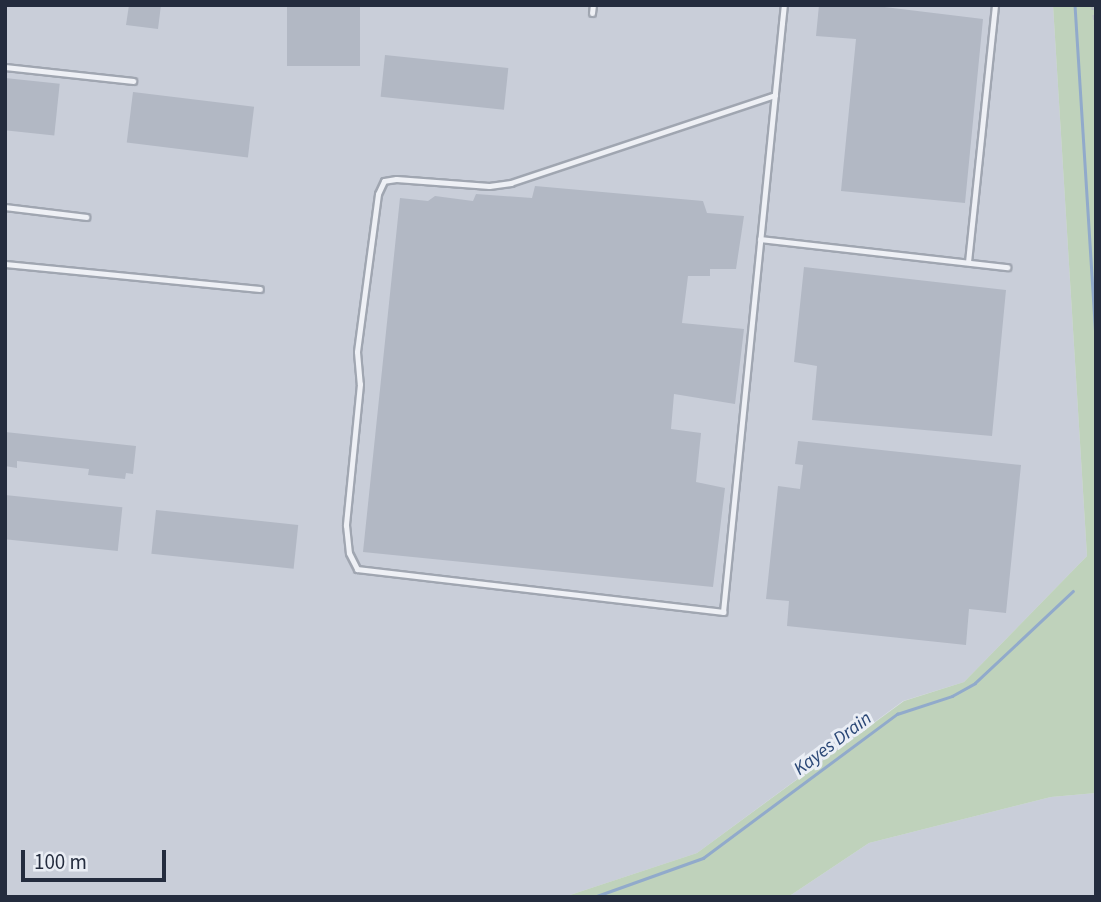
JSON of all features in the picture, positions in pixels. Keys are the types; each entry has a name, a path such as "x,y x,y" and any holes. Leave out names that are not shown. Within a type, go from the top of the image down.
{"lane":[{"path":"592,13 593,5"},
{"path":"775,96 511,183 489,186 396,179 384,181 378,194 357,352 360,384 346,525 349,553 357,569 723,612 760,239 775,96 784,5"},
{"path":"968,262 995,5"},
{"path":"5,67 133,81"},
{"path":"5,207 86,217"},
{"path":"760,239 1007,267"},
{"path":"5,264 260,289"}],"path":[{"path":"1092,5 1096,34"}],"shaded area":[{"path":"5,5 1053,5 1087,556 964,682 903,701 697,853 564,897 5,897"},
{"path":"1096,793 1096,897 788,897 869,843 1051,797"}],"green space":[{"path":"1053,5 1096,5 1096,793 1051,797 869,843 788,897 564,897 697,853 904,701 964,682 1087,556"}],"building":[{"path":"129,5 161,5 158,29 126,25"},
{"path":"287,5 360,5 360,66 287,66"},
{"path":"819,5 868,5 983,19 965,203 841,191 856,39 816,36"},
{"path":"385,55 508,68 504,110 381,97"},
{"path":"5,78 60,84 54,135 5,130"},
{"path":"133,92 254,107 248,157 127,143"},
{"path":"535,186 703,201 707,213 744,216 736,269 710,269 710,276 688,276 682,323 744,329 735,404 674,394 671,429 701,433 696,482 725,488 713,587 363,552 400,198 428,201 435,196 473,201 476,194 532,198"},
{"path":"804,267 1006,290 992,436 812,420 817,366 794,362"},
{"path":"5,432 136,446 133,474 126,473 125,479 88,475 89,469 17,461 17,468 5,466"},
{"path":"798,441 1021,465 1006,613 969,609 966,645 787,626 789,601 766,599 778,486 800,489 803,465 795,464"},
{"path":"5,495 122,507 118,551 5,539"},
{"path":"156,510 298,525 294,569 151,554"}],"waterway":[{"path":"1075,5 1096,339"},
{"name":"Kayes Drain","path":"594,897 703,858 897,714 952,696 975,683 1073,591"}]}
